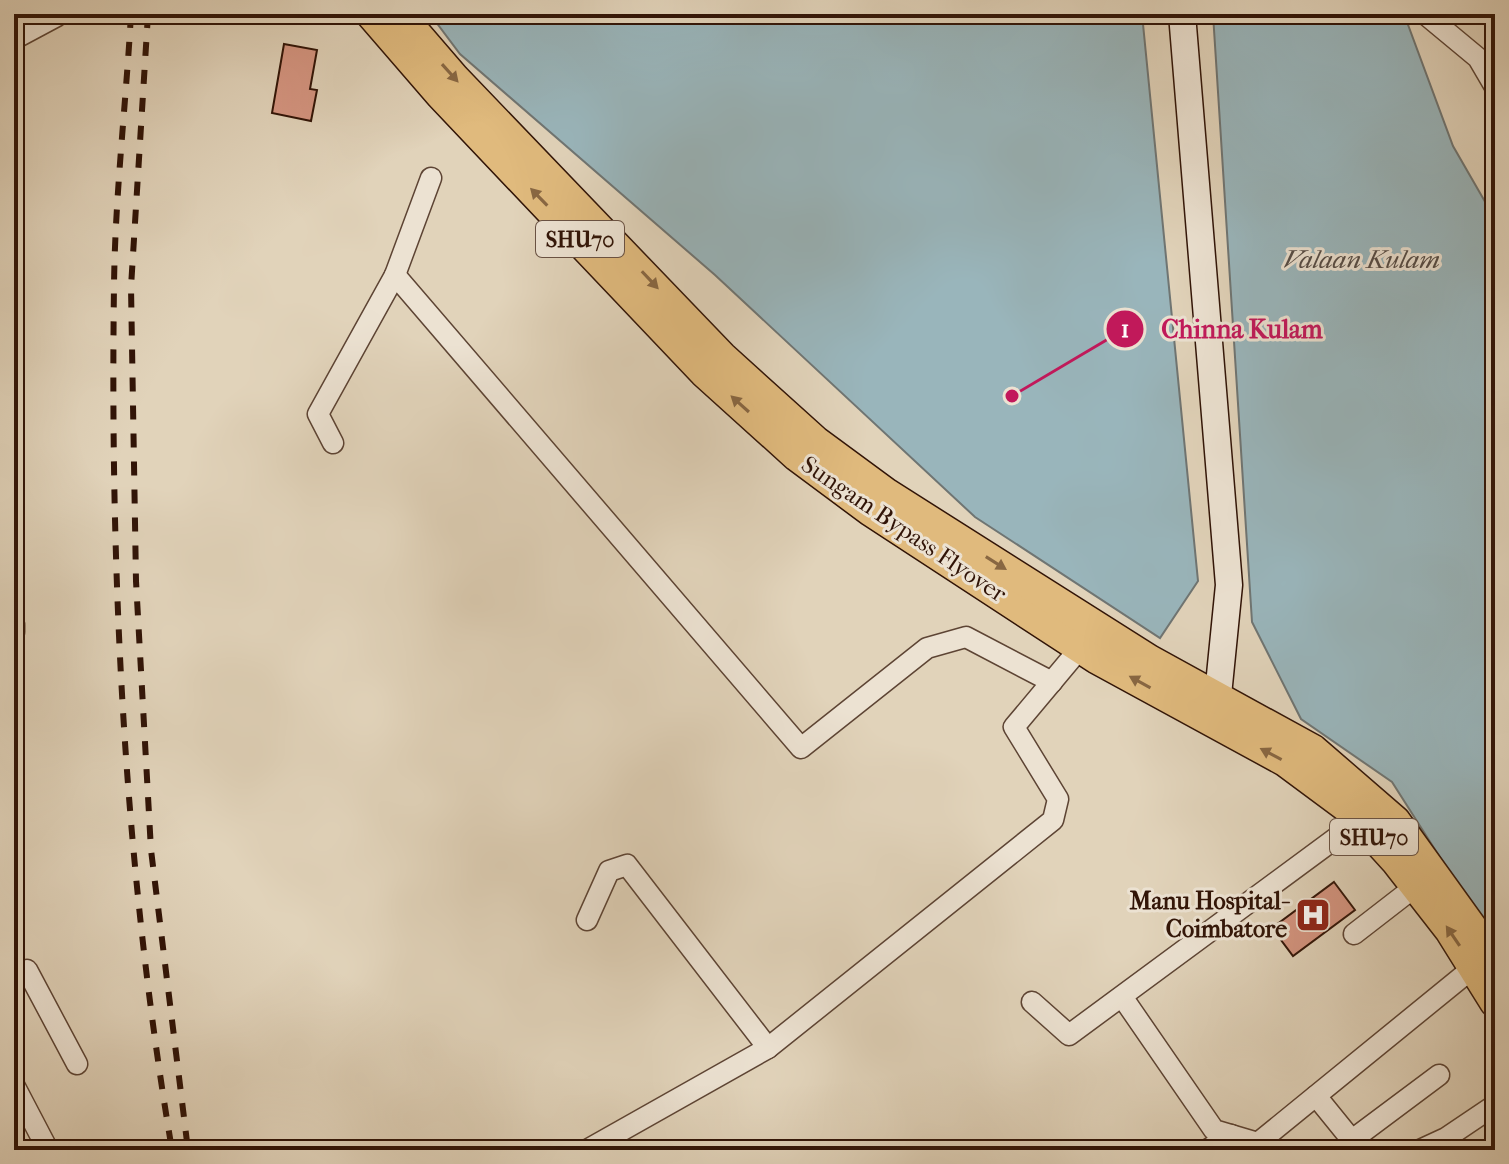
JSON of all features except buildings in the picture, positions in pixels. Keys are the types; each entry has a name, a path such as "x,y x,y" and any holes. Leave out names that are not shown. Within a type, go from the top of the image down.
{"main road":[{"name":"Sungam Bypass Flyover","path":"371,14 441,95 704,372 806,449 887,494 1149,660 1213,708"},
{"name":"Sungam Bypass Flyover","path":"399,14 455,79 806,449 871,511 1081,647 1213,708"},
{"name":"SHU70","path":"1213,708 1347,807 1484,963"},
{"name":"SHU70","path":"1213,708 1313,750 1395,821 1484,963 1495,1002"}],"street":[{"path":"1182,14 1229,585 1213,708"},
{"path":"1425,14 1478,58 1495,87"},
{"path":"14,39 57,16"},
{"path":"333,443 318,414 395,275 431,178"},
{"path":"395,275 801,748 927,648 966,637 1052,682"},
{"path":"14,625 14,632"},
{"path":"587,1150 768,1048 1053,820 1058,799 1014,727 1081,647"},
{"path":"1032,1002 1069,1035 1359,821"},
{"path":"587,920 609,871 627,865 768,1048"},
{"path":"1354,934 1416,886"},
{"path":"1123,998 1214,1130 1260,1146 1316,1096 1484,963"},
{"path":"14,975 27,970 77,1064"},
{"path":"1316,1096 1356,1145 1439,1075"},
{"path":"14,1085 48,1150"},
{"path":"1420,1150 1446,1138 1495,1105"},
{"path":"1207,1150 1231,1135"}],"water":[{"path":"430,14 1142,14 1198,581 1160,638 975,517 715,275 460,54"},
{"name":"Valaan Kulam","path":"1213,14 1404,14 1453,146 1495,219 1495,934 1469,903 1392,782 1301,719 1252,622"}],"railway":[{"path":"131,14 114,286 118,611 142,936 172,1150"},
{"path":"148,14 131,287 136,581 151,850 188,1150"}],"place":[{"name":"Chinna Kulam","path":"1012,396"},
{"name":"Manu Hospital- Coimbatore","path":"1313,915"}]}
